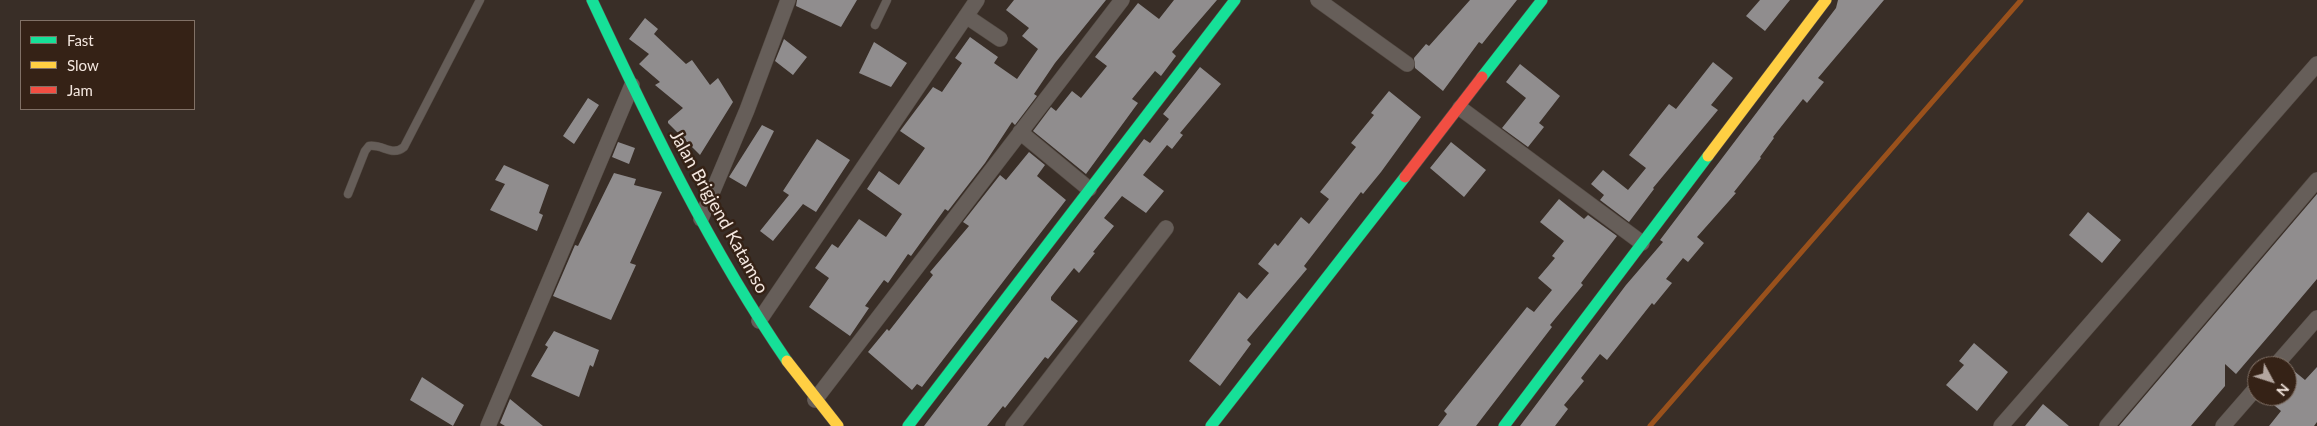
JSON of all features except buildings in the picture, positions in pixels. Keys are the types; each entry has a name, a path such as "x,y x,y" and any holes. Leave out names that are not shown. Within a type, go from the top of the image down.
{"main road":[{"name":"Jalan Brigjend Katamso","path":"592,0 632,85 701,219 759,322 815,400 838,426"},
{"path":"908,426 1235,0"},
{"path":"1211,426 1460,108 1542,0"},
{"path":"1504,426 1826,0"}],"street":[{"path":"701,219 747,110 788,0"},
{"path":"759,322 977,0"},
{"path":"815,400 1122,0"},
{"path":"1318,0 1407,64"},
{"path":"966,16 1000,39"},
{"path":"2002,426 2317,64"},
{"path":"488,426 632,85"},
{"path":"1460,108 1642,243"},
{"path":"1020,132 1090,189"},
{"path":"2106,426 2317,180"},
{"path":"1013,426 1166,228"},
{"path":"2284,356 2317,318"},
{"path":"2223,426 2247,398"}],"lane":[{"path":"348,194 365,151 369,146 376,145 392,152 399,151 404,147 480,0"},
{"path":"875,25 887,0"}],"waterway":[{"path":"1650,426 2021,0"}],"traffic: fast":[{"path":"592,0 682,185 732,275 787,361"},
{"path":"908,426 1235,0"},
{"path":"1482,77 1542,0"},
{"path":"1504,426 1708,156"},
{"path":"1211,426 1405,177"}],"traffic: slow":[{"path":"1708,156 1826,0"},
{"path":"787,361 838,426"}],"traffic: jam":[{"path":"1405,177 1482,77"}]}
